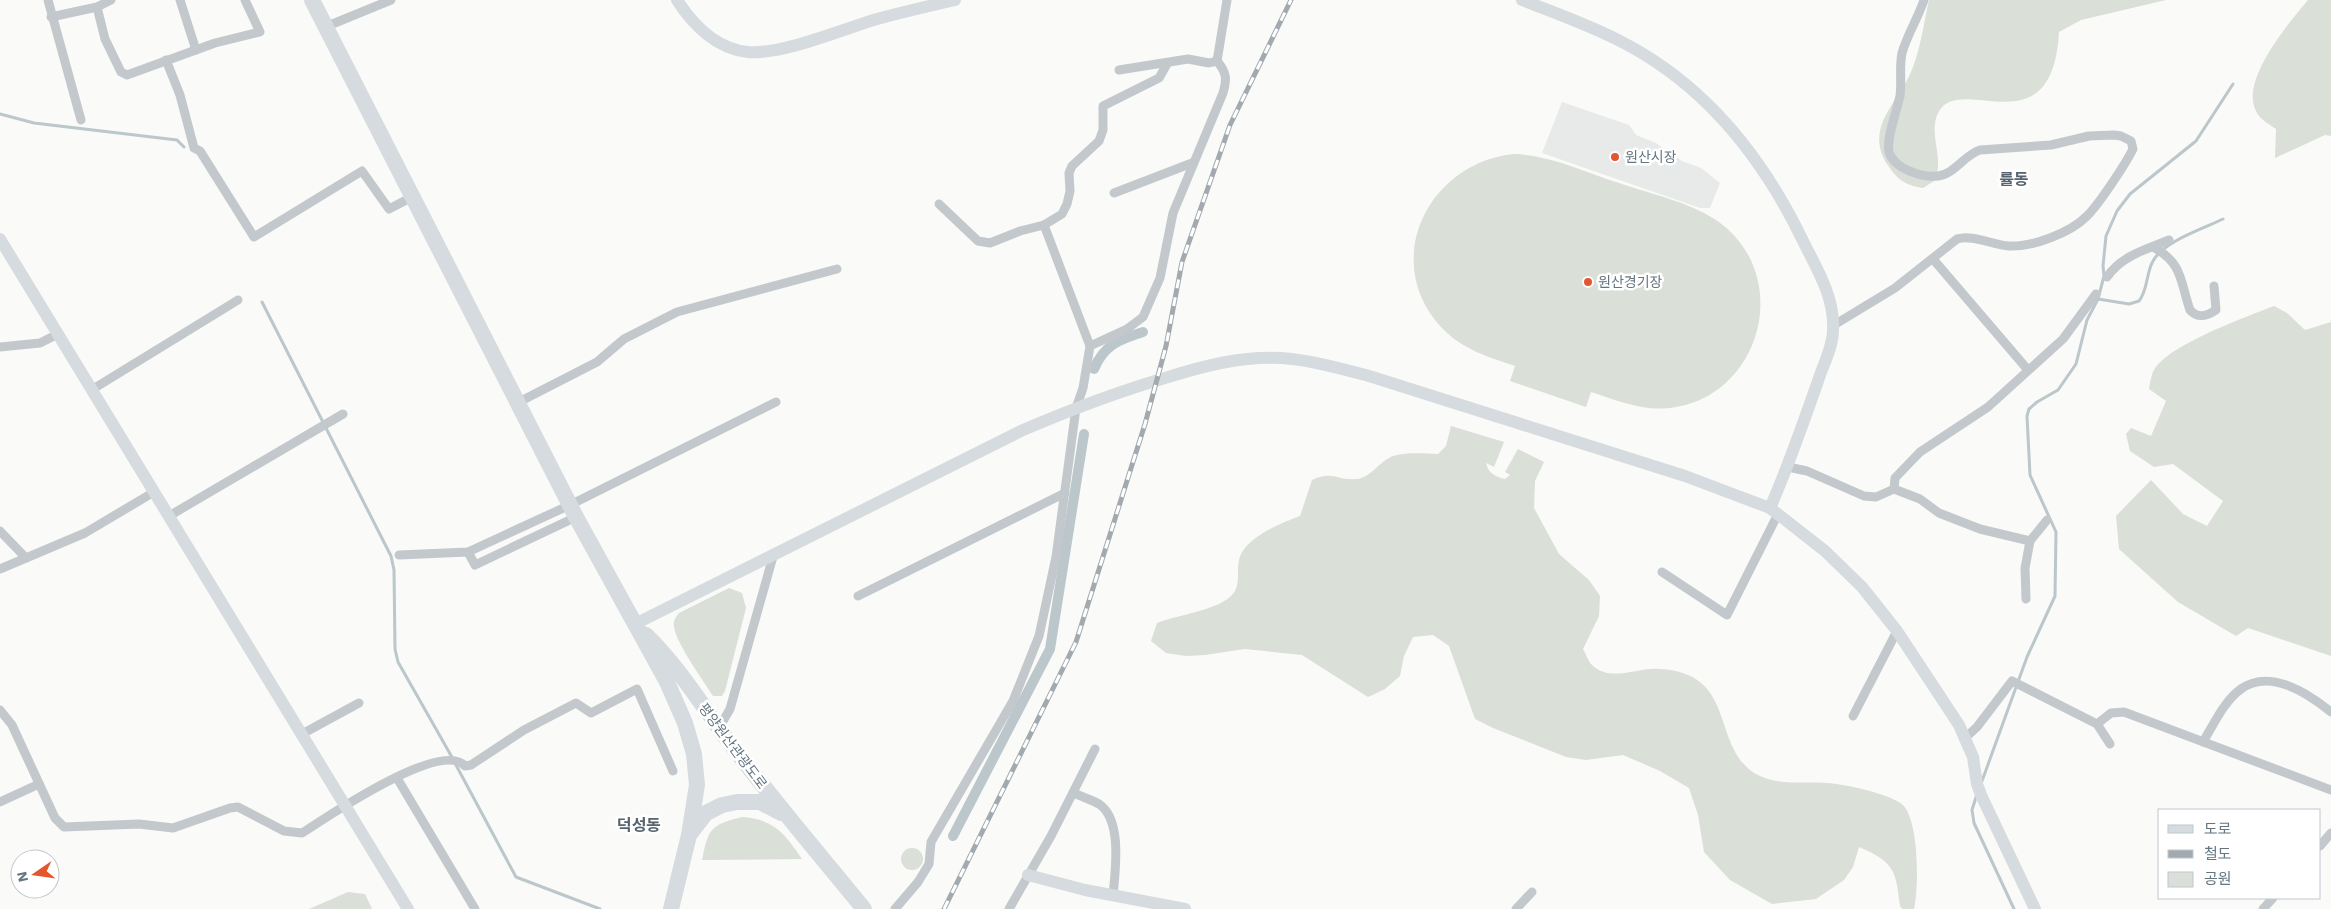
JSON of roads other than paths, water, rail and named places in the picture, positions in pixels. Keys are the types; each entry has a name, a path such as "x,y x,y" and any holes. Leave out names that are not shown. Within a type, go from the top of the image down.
{"highway":[{"path":"312,0 573,511 667,682 684,724 694,754 697,785 689,835 671,909"},
{"name":"평양원산관광도로","path":"635,624 667,655 785,815 864,909"},
{"path":"689,835 706,813 722,805 737,802 760,802 785,815"}],"main road":[{"path":"676,0 699,28 715,40 747,52 769,52 878,19 955,0"},
{"path":"1522,0 1604,34 1636,50 1671,72 1713,110 1748,147 1785,205 1823,281 1834,325 1828,351 1774,511"},
{"path":"0,239 408,909"},
{"path":"635,624 1023,430 1117,392 1221,362 1282,358 1366,375 1685,476 1774,511 1825,551 1850,575 1897,631 1965,738 1973,757 1979,789 2035,909"},
{"path":"1028,875 1113,896 1185,909"}],"street":[{"path":"48,0 51,17 81,120"},
{"path":"51,17 97,7 111,0"},
{"path":"180,0 196,50"},
{"path":"97,7 104,39 122,72 127,75 196,50 260,32 245,0"},
{"path":"325,27 391,0"},
{"path":"1217,62 1227,0"},
{"path":"1834,325 1888,293 1960,238 2020,246 2073,226 2088,215 2129,156 2132,144 2127,138 2114,135 2089,136 2051,145 1980,150 1973,152 1949,172 1938,176 1917,173 1893,160 1889,147 1900,94 1902,52 1924,0"},
{"path":"1118,70 1167,64 1188,59 1209,63 1217,62"},
{"path":"166,60 180,95 194,148 200,152 254,237 362,171 389,208 412,197"},
{"path":"1090,346 1127,329 1143,317 1160,278 1173,213 1223,94 1227,79 1225,70 1217,62"},
{"path":"939,204 978,241 990,243 1020,230 1044,226 1062,214 1068,204 1070,191 1069,173 1072,166 1099,141 1103,130 1103,106 1159,78 1167,64"},
{"path":"1114,193 1192,164"},
{"path":"895,909 918,882 929,864 931,842 1013,701 1039,636 1056,557 1076,408 1083,388 1090,346 1044,226"},
{"path":"2107,277 2118,264 2159,250 2169,240"},
{"path":"2159,250 2178,269 2190,310 2194,314 2205,315 2216,310 2214,286"},
{"path":"1933,259 2028,370"},
{"path":"518,403 597,362 624,339 677,312 837,269"},
{"path":"1894,489 1895,478 1920,452 1988,407 2063,339 2096,294"},
{"path":"93,389 238,300"},
{"path":"0,347 40,343 58,334"},
{"path":"468,552 475,566 776,402"},
{"path":"169,516 343,414"},
{"path":"1788,467 1807,471 1864,496 1876,497 1894,489 1920,499 1939,513 1980,529 2030,541"},
{"path":"0,569 85,533 154,492"},
{"path":"858,596 1065,493"},
{"path":"399,555 468,552 573,511"},
{"path":"1662,572 1727,615 1774,511"},
{"path":"2026,599 2025,568 2030,541 2047,520"},
{"path":"0,531 26,558"},
{"path":"719,728 730,709 774,553"},
{"path":"1853,716 1897,631"},
{"path":"1965,738 1977,727 2012,681 2097,724 2110,744"},
{"path":"2203,742 2231,698 2242,688 2255,682 2273,682 2300,690 2331,712"},
{"path":"0,710 12,725 55,818 64,827 139,824 173,828 230,808 238,807 284,831 302,833 345,804 397,778 437,761 453,760 465,766 471,765 524,730 576,703 591,713 637,689 673,770"},
{"path":"302,734 359,703"},
{"path":"2097,724 2111,713 2124,712 2331,790"},
{"path":"1008,909 1074,793 1095,749"},
{"path":"397,778 475,909"},
{"path":"0,802 39,784"},
{"path":"1074,793 1100,804 1107,812 1113,828 1116,846 1113,896"},
{"path":"2321,845 2331,833"},
{"path":"1516,909 1532,892"},
{"path":"2263,909 2272,899"}],"waterway":[{"path":"1982,781 2027,657 2055,596 2056,532 2030,475 2027,416 2029,409 2058,390 2076,364 2087,320 2098,299 2104,276 2106,236 2117,211 2130,194 2196,141 2233,84"},
{"path":"0,114 34,123 177,140 184,147"},
{"path":"2098,299 2129,304 2139,301 2144,292 2153,261 2158,254 2166,247 2195,231 2223,219"},
{"path":"262,302 391,556 394,570 395,649 398,662 453,759"},
{"path":"1094,369 1102,354 1113,344 1143,332"},
{"path":"953,836 1050,649 1084,434"},
{"path":"456,765 516,877 600,909"},
{"path":"1977,794 1972,810 1974,823 2014,909"}],"railway":[{"path":"944,909 1076,642 1145,424 1166,346 1182,262 1230,125 1291,0"}],"place":[{"name":"원산시장","path":"1615,157"},
{"name":"원산경기장","path":"1588,282"}],"district":[{"name":"률동","path":"2014,179"},
{"name":"덕성동","path":"639,825"}]}
